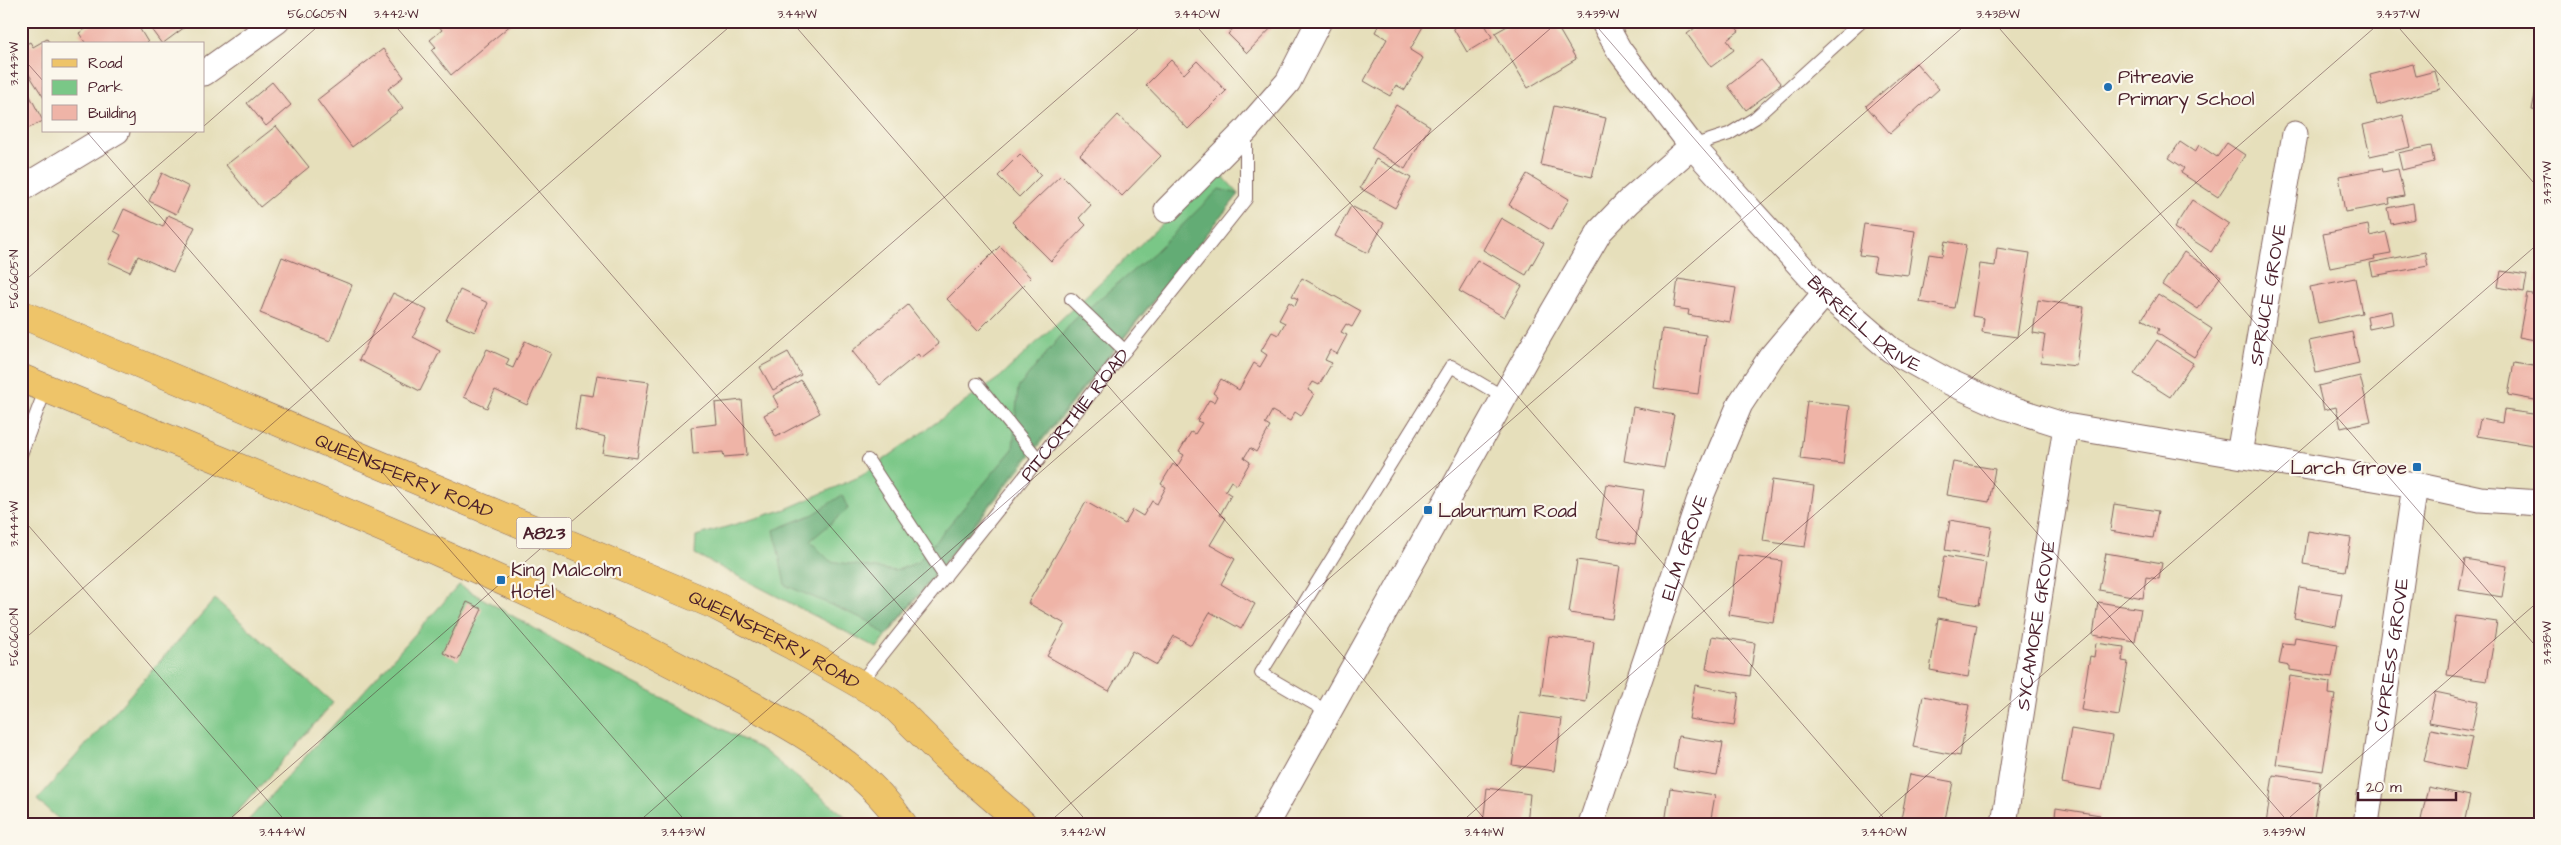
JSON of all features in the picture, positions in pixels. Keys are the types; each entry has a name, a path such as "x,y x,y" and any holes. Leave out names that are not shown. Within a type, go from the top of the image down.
{"main road":[{"name":"QUEENSFERRY ROAD","path":"21,314 714,605 889,701 945,757 1023,824"},
{"path":"34,383 158,433 573,612 748,704 832,752 893,809 903,824"}],"street":[{"path":"205,72 278,21"},
{"path":"1167,210 1246,130 1288,82 1319,21"},
{"name":"BIRRELL DRIVE","path":"1603,21 1619,50 1692,146 1824,293 1891,350 1937,376 2003,406 2066,426 2415,485 2480,499 2540,503"},
{"path":"21,189 115,132"},
{"name":"SPRUCE GROVE","path":"2239,454 2295,134"},
{"path":"1266,824 1600,231 1628,202 1692,146"},
{"name":"ELM GROVE","path":"1591,824 1699,501 1740,404 1771,357 1824,293"},
{"name":"SYCAMORE GROVE","path":"2004,824 2066,426"},
{"name":"CYPRESS GROVE","path":"2366,824 2415,485"}],"lane":[{"path":"1692,146 1729,134 1755,118 1862,21"},
{"name":"PITCORTHIE ROAD","path":"859,684 1246,199 1246,130"},
{"path":"1071,300 1126,351"},
{"path":"1328,712 1261,673 1451,366 1505,398"},
{"path":"21,454 34,383"},
{"path":"978,384 1039,460"},
{"path":"868,460 946,577"}],"green space":[{"path":"1218,171 1239,194 877,648 695,554 696,536 786,509 861,476 1000,377"},
{"path":"1219,189 1239,194 1018,468 886,636 868,621 785,585 774,530 814,514 842,495 848,509 810,541 830,561 895,571 918,562 1013,449 1018,388 1073,321 1154,253"},
{"path":"459,585 591,661 763,750 855,824 245,824"},
{"path":"215,599 333,703 227,824 64,824 37,800"}],"building":[{"path":"98,21 135,21 148,42 85,42 79,33"},
{"path":"145,21 193,21 165,42 161,42"},
{"path":"435,21 512,21 513,23 451,75 432,51 436,47 430,40 442,30"},
{"path":"1240,21 1278,21 1247,53 1228,34"},
{"path":"1381,21 1426,21 1410,50 1423,58 1405,90 1396,85 1390,96 1364,81 1387,39 1375,32"},
{"path":"1465,21 1483,21 1492,37 1467,52 1453,28"},
{"path":"1516,21 1554,21 1576,59 1528,88 1495,33"},
{"path":"1704,21 1734,21 1732,23 1739,31 1727,40 1734,50 1711,67 1687,34"},
{"path":"47,39 49,42 42,42 42,95 21,62 21,47 30,42 33,47"},
{"path":"383,49 404,77 388,89 403,108 352,147 317,100"},
{"path":"1171,60 1184,74 1197,61 1226,91 1188,129 1146,85"},
{"path":"1761,60 1781,84 1746,110 1728,86"},
{"path":"1916,63 1939,89 1890,133 1866,106"},
{"path":"2413,64 2416,76 2435,71 2440,89 2377,105 2370,75"},
{"path":"2540,75 2540,111 2532,110"},
{"path":"21,79 42,122 21,132"},
{"path":"272,82 291,105 266,126 247,103"},
{"path":"1396,105 1430,126 1405,169 1371,148"},
{"path":"1554,106 1606,118 1592,177 1541,165"},
{"path":"1118,115 1161,156 1122,196 1080,155"},
{"path":"2403,115 2411,147 2370,156 2363,125"},
{"path":"276,126 309,167 260,207 226,165"},
{"path":"2180,142 2195,152 2199,145 2217,157 2227,143 2245,155 2218,197 2181,173 2184,168 2169,158"},
{"path":"2431,146 2434,162 2402,170 2398,153"},
{"path":"1020,154 1041,175 1019,197 998,176"},
{"path":"1376,159 1411,178 1395,208 1360,188"},
{"path":"2382,168 2383,172 2398,169 2404,196 2389,199 2390,204 2345,212 2339,176"},
{"path":"162,173 189,187 176,214 149,201"},
{"path":"1527,174 1569,199 1551,230 1509,205"},
{"path":"1061,175 1091,205 1079,218 1086,225 1051,261 1012,222"},
{"path":"2192,200 2229,224 2211,252 2174,228"},
{"path":"2413,203 2415,219 2391,224 2388,208"},
{"path":"1351,206 1384,223 1368,253 1335,236"},
{"path":"124,209 163,227 168,215 195,227 173,272 138,256 130,272 108,262 121,235 114,231"},
{"path":"1501,218 1544,243 1526,275 1483,250"},
{"path":"1864,224 1915,231 1908,275 1873,271 1876,257 1859,255"},
{"path":"2368,225 2370,236 2386,232 2391,253 2374,256 2375,259 2330,268 2323,234"},
{"path":"1945,241 1966,245 1954,308 1920,302 1929,254 1942,256"},
{"path":"1000,246 1031,278 978,331 947,299"},
{"path":"1997,248 2030,253 2017,337 1982,332 1984,318 1972,316 1980,264 1995,266"},
{"path":"2184,252 2221,276 2198,309 2162,285"},
{"path":"2425,252 2428,266 2373,276 2370,263"},
{"path":"282,257 352,285 330,341 260,313"},
{"path":"1477,260 1522,286 1504,317 1459,291"},
{"path":"2539,267 2540,283 2536,283"},
{"path":"2501,271 2527,275 2524,292 2498,287"},
{"path":"1302,278 1361,311 1352,327 1346,324 1341,332 1347,335 1337,354 1330,350 1325,360 1332,363 1319,385 1313,382 1308,390 1314,394 1301,416 1295,412 1290,421 1272,411 1265,424 1270,427 1256,452 1250,448 1244,458 1250,462 1237,485 1231,481 1225,491 1231,495 1220,515 1226,518 1210,545 1235,559 1221,584 1255,604 1241,629 1210,612 1191,645 1174,636 1157,665 1132,651 1109,691 1047,656 1065,624 1028,603 1086,502 1125,524 1133,510 1143,516 1152,501 1157,504 1166,487 1161,484 1173,464 1177,467 1184,455 1179,452 1191,432 1195,434 1202,423 1197,421 1209,400 1214,402 1217,396 1213,393 1221,379 1239,390 1254,363 1260,367 1267,355 1261,351 1272,332 1278,335 1285,323 1279,320 1289,302 1295,306 1298,299 1292,296"},
{"path":"2355,278 2362,313 2318,323 2310,287"},
{"path":"1678,279 1736,288 1730,322 1688,315 1689,310 1674,308"},
{"path":"460,290 488,303 475,332 446,320"},
{"path":"393,293 427,310 413,337 440,351 420,391 359,360"},
{"path":"2527,293 2540,296 2540,341 2519,337"},
{"path":"2158,294 2212,329 2194,357 2157,333 2159,329 2142,319"},
{"path":"2038,300 2084,307 2076,366 2041,362 2045,335 2033,333"},
{"path":"908,305 939,344 921,358 918,354 880,385 852,351"},
{"path":"2391,311 2393,324 2369,329 2367,316"},
{"path":"1662,329 1706,335 1698,394 1654,388"},
{"path":"2352,332 2359,363 2316,373 2309,341"},
{"path":"2157,340 2193,363 2170,397 2134,374"},
{"path":"525,341 551,353 527,405 495,390 487,408 464,397 487,349 509,359 506,365 513,368"},
{"path":"788,352 801,375 773,390 760,367"},
{"path":"2514,363 2540,367 2540,401 2508,395"},
{"path":"597,375 649,382 637,458 603,453 606,437 575,429 580,394 593,396"},
{"path":"2360,376 2371,421 2341,428 2336,407 2324,410 2318,386"},
{"path":"801,380 820,413 776,437 764,415 779,407 773,396"},
{"path":"742,400 747,455 724,457 723,452 693,454 691,427 717,424 715,403"},
{"path":"1807,401 1850,406 1843,464 1800,459"},
{"path":"1633,407 1674,415 1664,468 1624,461"},
{"path":"2504,410 2540,415 2539,446 2477,436 2480,419 2502,423"},
{"path":"1953,462 1995,469 1989,502 1947,495"},
{"path":"1772,480 1814,486 1805,547 1763,541"},
{"path":"1606,484 1644,490 1635,544 1597,538"},
{"path":"2114,504 2158,511 2153,538 2110,531"},
{"path":"1950,520 1992,527 1987,557 1945,550"},
{"path":"2308,531 2351,538 2345,571 2303,564"},
{"path":"2106,553 2162,563 2159,579 2146,577 2143,598 2099,590"},
{"path":"1738,555 1782,561 1773,622 1729,615"},
{"path":"1944,556 1986,563 1979,605 1937,598"},
{"path":"2465,559 2507,566 2502,597 2459,590"},
{"path":"1577,560 1620,566 1612,619 1569,613"},
{"path":"2299,587 2342,594 2336,626 2294,618"},
{"path":"467,602 482,609 458,660 443,653"},
{"path":"2098,602 2141,609 2135,642 2093,635"},
{"path":"2456,616 2497,622 2487,681 2447,675"},
{"path":"1938,618 1977,625 1968,677 1930,670"},
{"path":"1549,636 1594,642 1586,702 1541,695"},
{"path":"1712,636 1755,643 1750,676 1706,669"},
{"path":"2295,637 2338,644 2332,677 2290,670 2290,666 2279,664 2283,643 2294,644"},
{"path":"2096,643 2124,647 2122,661 2128,662 2119,716 2081,710 2090,656 2094,657"},
{"path":"2290,676 2330,682 2329,694 2335,695 2323,771 2276,764"},
{"path":"1695,685 1739,693 1734,726 1689,719"},
{"path":"2435,692 2478,701 2472,730 2429,722"},
{"path":"1923,696 1969,705 1960,756 1913,747"},
{"path":"1520,713 1562,719 1554,771 1512,765"},
{"path":"2071,729 2112,736 2102,790 2062,783"},
{"path":"2431,729 2472,737 2465,770 2424,761"},
{"path":"1678,736 1723,743 1717,776 1673,769"},
{"path":"1910,774 1953,782 1944,824 1900,824"},
{"path":"2273,775 2320,782 2313,824 2266,824"},
{"path":"2428,787 2470,796 2464,824 2442,824 2421,820"},
{"path":"1487,788 1530,794 1527,824 1483,824"},
{"path":"1670,788 1715,795 1710,824 1665,824"},
{"path":"2056,808 2100,815 2099,824 2054,824"}],"place":[{"name":"Pitreavie Primary School","path":"2108,87"},
{"name":"Larch Grove","path":"2417,467"},
{"name":"Laburnum Road","path":"1428,510"},
{"name":"King Malcolm Hotel","path":"501,580"}]}
